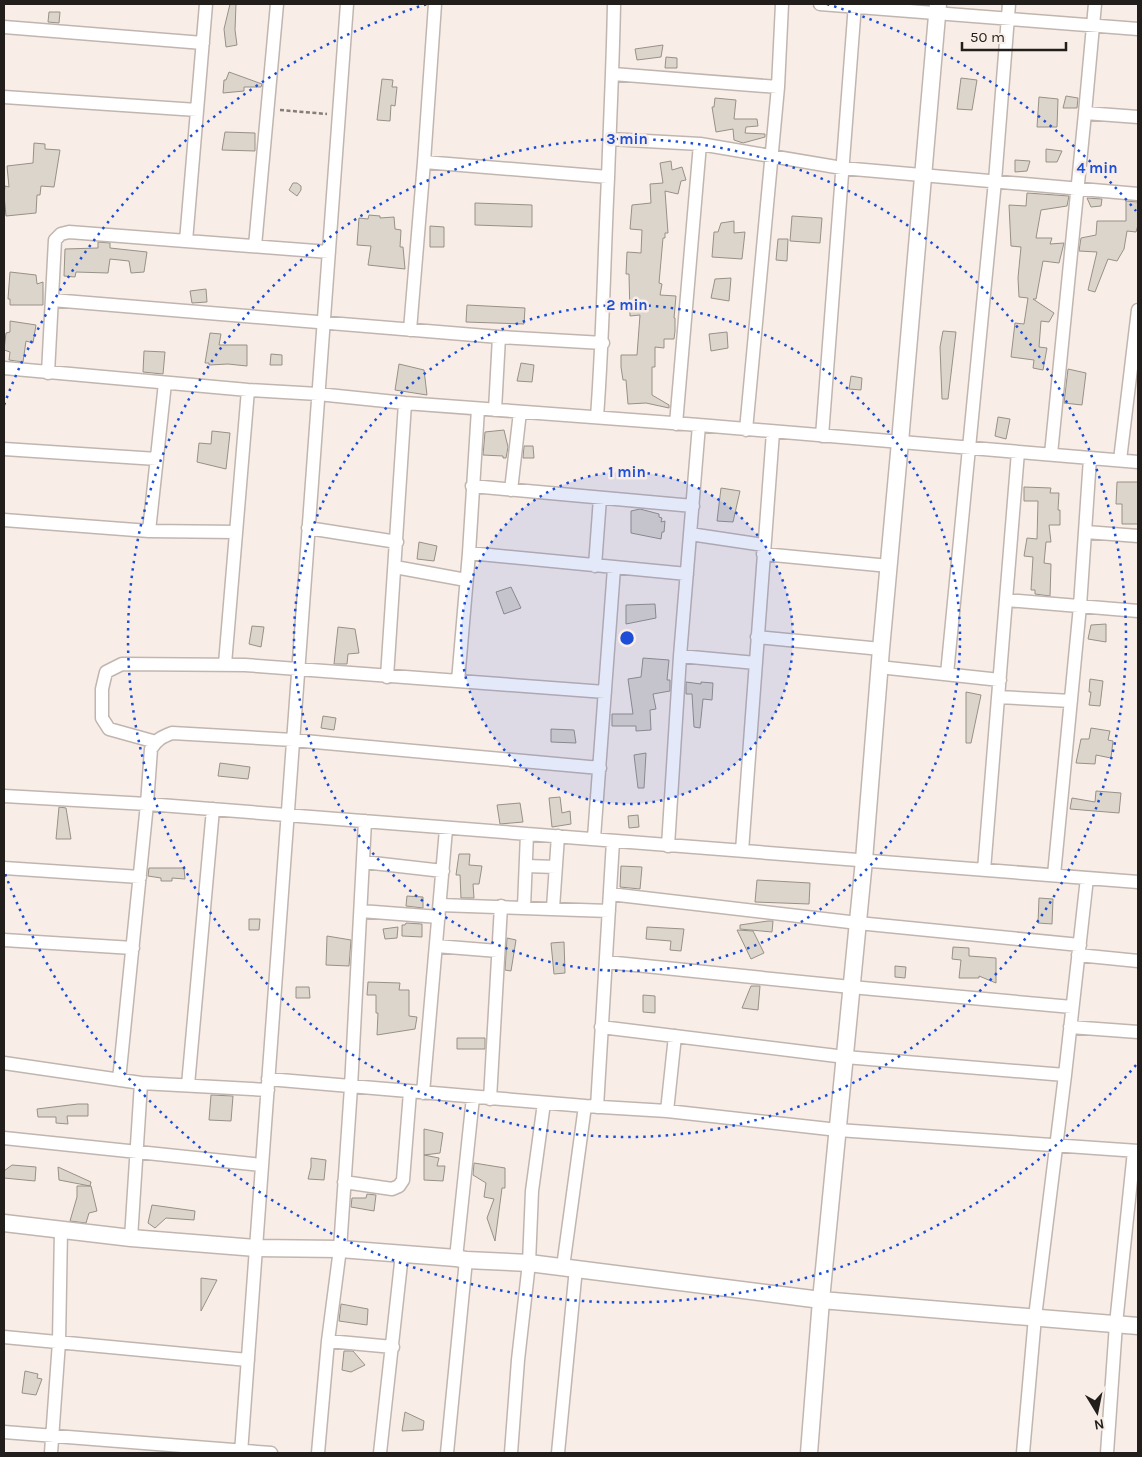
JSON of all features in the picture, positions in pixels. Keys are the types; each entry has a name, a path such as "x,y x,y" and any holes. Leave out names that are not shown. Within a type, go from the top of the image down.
{"street":[{"path":"186,241 206,4"},
{"path":"255,246 277,4"},
{"path":"241,1452 347,4"},
{"path":"410,330 435,4"},
{"path":"597,417 602,343 614,4"},
{"path":"746,430 778,87 782,4"},
{"path":"820,4 938,8 1008,18 1138,29"},
{"path":"947,674 995,181 1009,4"},
{"path":"1051,454 1095,4"},
{"path":"822,436 855,5"},
{"path":"809,1453 821,1300 864,860 879,667 938,8"},
{"path":"4,27 203,43"},
{"path":"613,74 778,87"},
{"path":"4,97 197,110"},
{"path":"1085,113 1138,117"},
{"path":"610,139 700,144 842,168 1138,194"},
{"path":"676,424 700,144"},
{"path":"424,162 608,178"},
{"path":"48,373 55,240 61,234 69,232 329,252"},
{"path":"52,300 499,337 602,343"},
{"path":"1120,460 1138,310"},
{"path":"495,410 499,337"},
{"path":"4,368 248,390 318,394 405,403 699,425 1138,462"},
{"path":"149,531 165,383"},
{"path":"225,664 248,390"},
{"path":"387,677 405,403"},
{"path":"458,681 469,552 478,408"},
{"path":"511,490 520,412"},
{"path":"668,846 680,656 699,425"},
{"path":"742,851 773,432"},
{"path":"4,448 157,459"},
{"path":"984,870 1018,452"},
{"path":"1054,875 1080,606 1090,458"},
{"path":"472,486 693,506"},
{"path":"595,566 600,498"},
{"path":"4,520 149,531 236,532"},
{"path":"308,528 397,542"},
{"path":"1086,532 1138,536"},
{"path":"690,534 764,550 888,566"},
{"path":"469,552 687,574"},
{"path":"395,566 466,580"},
{"path":"594,838 614,568"},
{"path":"1006,600 1138,611"},
{"path":"757,637 881,649"},
{"path":"680,656 756,663"},
{"path":"156,742 109,729 102,718 102,689 106,672 122,664 225,664 605,692"},
{"path":"879,667 1000,680"},
{"path":"998,697 1071,701"},
{"path":"120,1080 151,749 161,737 172,733 293,740 600,768"},
{"path":"4,796 213,809 1138,882 1138,874"},
{"path":"188,1085 213,809"},
{"path":"318,1453 328,1341 340,1249 351,1087 365,821"},
{"path":"423,1093 446,828"},
{"path":"524,907 527,834"},
{"path":"553,908 558,836"},
{"path":"558,1453 570,1268 601,1027 613,841"},
{"path":"364,862 443,870"},
{"path":"526,866 556,868"},
{"path":"4,868 140,877"},
{"path":"1024,1453 1035,1317 1066,1075 1072,1007 1088,878"},
{"path":"610,894 1079,950 1138,961"},
{"path":"361,911 439,911 501,906 609,911"},
{"path":"490,1099 501,906"},
{"path":"4,940 133,948"},
{"path":"436,946 498,951"},
{"path":"606,962 1072,1007"},
{"path":"601,1027 846,1057 1066,1075"},
{"path":"1070,1027 1138,1032"},
{"path":"667,1112 675,1036"},
{"path":"4,1064 141,1083 351,1087 667,1112 838,1130 1136,1151 1116,1324 1108,1453"},
{"path":"131,1238 135,1151 141,1083"},
{"path":"344,1182 392,1189 399,1186 403,1180 410,1092"},
{"path":"447,1453 473,1096"},
{"path":"511,1453 518,1360 529,1262 532,1191 544,1103"},
{"path":"4,1138 262,1165"},
{"path":"4,1223 131,1238 256,1248 340,1249 461,1259 529,1262 821,1300 1138,1326"},
{"path":"51,1453 59,1342 61,1229"},
{"path":"380,1453 402,1254"},
{"path":"4,1337 248,1360"},
{"path":"328,1341 393,1346"},
{"path":"4,1432 271,1453"}],"path":[{"path":"268,110 339,115"}],"building":[{"path":"230,4 236,4 235,30 237,45 226,47 224,29"},
{"path":"49,12 60,12 59,23 48,22"},
{"path":"663,45 661,57 637,60 635,49"},
{"path":"666,57 677,58 677,68 665,68"},
{"path":"229,72 262,84 261,87 244,87 244,91 223,93 224,80 226,80"},
{"path":"961,78 977,80 972,110 957,109"},
{"path":"382,79 393,80 392,87 397,87 395,106 391,105 390,121 377,120"},
{"path":"1066,96 1078,98 1077,108 1063,108"},
{"path":"1039,97 1058,99 1057,127 1037,127"},
{"path":"715,98 736,100 734,119 757,119 758,126 746,127 745,133 765,134 765,137 743,143 734,140 733,129 716,132 712,107 714,107"},
{"path":"225,132 255,133 255,151 222,150"},
{"path":"34,143 45,144 45,149 60,150 54,187 41,186 40,195 37,195 36,213 6,216 4,195 5,186 9,187 7,166 33,163"},
{"path":"1046,149 1062,151 1057,162 1046,162"},
{"path":"1015,160 1030,161 1027,171 1015,172"},
{"path":"671,161 672,170 682,167 686,180 681,181 678,194 665,191 668,233 665,233 665,238 663,238 659,283 662,284 660,295 676,296 675,331 674,339 664,339 664,348 655,347 655,367 652,367 652,395 669,405 669,408 646,403 628,404 626,380 623,380 621,367 621,355 637,355 640,315 630,316 629,274 626,274 627,252 641,253 642,230 630,229 632,205 651,203 650,184 663,183 660,163"},
{"path":"293,183 301,186 297,196 289,190"},
{"path":"1027,193 1069,196 1067,206 1041,210 1036,238 1052,238 1050,244 1064,243 1059,263 1043,261 1036,299 1033,299 1054,313 1049,322 1041,321 1039,347 1047,348 1043,370 1033,368 1034,360 1011,357 1015,323 1024,324 1028,298 1019,297 1018,278 1021,247 1011,246 1009,205 1026,206"},
{"path":"1087,198 1102,199 1101,206 1091,207"},
{"path":"1126,201 1138,202 1138,225 1136,232 1127,231 1124,249 1117,261 1108,259 1095,292 1088,290 1097,252 1079,251 1081,238 1096,235 1097,221 1126,221"},
{"path":"475,203 532,205 532,227 475,225"},
{"path":"369,215 380,216 380,218 394,217 395,229 401,230 400,247 403,247 405,269 368,265 371,246 357,245 359,218 368,219"},
{"path":"792,216 822,218 820,243 790,241"},
{"path":"734,221 734,233 745,232 742,259 712,257 714,232 718,232 721,223"},
{"path":"430,226 444,227 444,247 430,247"},
{"path":"778,239 788,239 787,261 776,260"},
{"path":"98,242 110,243 110,248 147,252 144,272 131,273 129,261 110,259 108,273 76,272 75,277 64,276 65,249 98,248"},
{"path":"10,272 36,275 37,284 43,282 43,305 10,305 10,299 8,299"},
{"path":"731,278 729,301 711,298 715,279"},
{"path":"206,289 207,302 192,303 190,291"},
{"path":"467,305 525,308 524,324 466,322"},
{"path":"10,321 36,325 33,343 26,341 23,362 9,360 10,352 4,350 6,333 10,332"},
{"path":"943,331 956,332 948,399 942,399 940,347"},
{"path":"727,332 728,348 711,351 709,334"},
{"path":"210,333 221,334 219,345 247,345 247,366 209,365 209,363 205,363"},
{"path":"144,351 165,352 163,374 143,372"},
{"path":"271,354 282,355 282,365 270,365"},
{"path":"521,363 534,365 532,382 517,381"},
{"path":"399,364 424,370 427,395 395,390"},
{"path":"1068,369 1086,373 1082,405 1064,403"},
{"path":"851,376 862,378 861,390 849,389"},
{"path":"998,417 1010,419 1006,439 995,436"},
{"path":"504,430 508,447 506,458 503,458 503,456 483,455 485,432"},
{"path":"212,431 230,433 226,469 197,462 199,443 211,444"},
{"path":"524,446 533,446 534,458 523,458"},
{"path":"1117,482 1138,482 1138,524 1122,524 1122,504 1116,504"},
{"path":"1024,487 1051,488 1050,493 1059,493 1058,510 1060,510 1060,525 1049,525 1051,542 1046,542 1044,563 1051,564 1050,596 1035,594 1035,590 1031,590 1033,557 1024,556 1027,538 1037,539 1038,501 1024,501"},
{"path":"721,488 740,491 733,522 717,521"},
{"path":"640,509 659,514 659,517 662,518 661,522 665,521 661,539 631,533 631,511"},
{"path":"419,542 437,546 434,561 417,559"},
{"path":"511,587 521,608 504,614 496,592"},
{"path":"655,604 656,618 626,624 626,605"},
{"path":"1106,624 1106,642 1088,639 1091,625"},
{"path":"252,626 264,627 261,647 249,644"},
{"path":"338,627 355,629 359,653 348,654 347,664 334,664"},
{"path":"643,658 669,660 667,680 670,680 670,691 653,694 656,709 650,710 651,730 636,731 636,726 612,726 612,714 633,714 628,679 641,677"},
{"path":"1090,679 1103,681 1100,706 1089,705"},
{"path":"686,682 713,683 712,700 703,699 700,728 694,727 692,694 686,694"},
{"path":"966,692 981,695 971,743 966,743"},
{"path":"323,716 336,718 334,730 321,728"},
{"path":"1091,728 1110,731 1108,740 1113,741 1111,758 1096,755 1095,764 1076,763 1081,739 1089,739"},
{"path":"551,729 574,730 576,743 551,742"},
{"path":"646,753 644,788 638,788 634,755"},
{"path":"220,763 250,767 248,779 218,776"},
{"path":"1096,791 1121,793 1119,813 1070,809 1072,798 1095,802"},
{"path":"560,797 562,813 570,811 571,824 552,827 549,798"},
{"path":"520,803 523,822 500,824 497,805"},
{"path":"59,807 66,808 71,839 56,839"},
{"path":"638,815 639,827 629,828 628,816"},
{"path":"459,854 470,854 469,865 482,866 479,884 473,884 474,898 461,898 460,875 456,875"},
{"path":"621,866 642,867 640,889 620,887"},
{"path":"149,868 184,868 185,879 172,878 172,881 161,881 161,878 148,876"},
{"path":"757,880 810,883 809,904 755,902"},
{"path":"407,896 423,897 423,908 406,906"},
{"path":"1039,898 1053,899 1052,924 1038,923"},
{"path":"249,919 260,919 259,930 249,930"},
{"path":"773,921 772,932 740,929 740,925"},
{"path":"406,923 422,924 422,937 402,936 402,925"},
{"path":"398,927 397,938 385,939 383,929"},
{"path":"647,927 684,929 681,951 670,950 671,941 646,939"},
{"path":"737,930 753,931 764,953 751,959"},
{"path":"327,936 351,940 349,966 326,965"},
{"path":"507,938 516,940 511,971 505,970"},
{"path":"564,942 565,973 554,974 551,943"},
{"path":"953,947 969,948 969,956 996,958 996,983 979,976 979,978 959,978 961,960 952,959"},
{"path":"895,966 906,967 905,978 895,977"},
{"path":"368,982 400,983 399,990 409,990 409,1016 417,1017 415,1029 377,1035 378,1013 376,1013 376,995 367,995"},
{"path":"751,986 760,986 758,1010 742,1008"},
{"path":"296,987 309,987 310,998 296,998"},
{"path":"643,995 655,996 655,1013 643,1012"},
{"path":"457,1038 485,1038 485,1049 457,1049"},
{"path":"211,1095 233,1096 231,1121 209,1120"},
{"path":"88,1104 88,1116 67,1116 68,1124 56,1123 56,1117 38,1117 37,1109"},
{"path":"424,1129 443,1133 440,1153 424,1155"},
{"path":"424,1155 439,1158 437,1166 445,1166 443,1181 424,1180"},
{"path":"311,1158 326,1160 324,1180 308,1179"},
{"path":"474,1163 505,1168 505,1188 502,1188 495,1241 487,1218 494,1199 484,1197 486,1183 473,1175"},
{"path":"12,1165 36,1167 35,1181 4,1178 4,1171"},
{"path":"58,1167 91,1182 90,1186 59,1180"},
{"path":"77,1186 91,1186 97,1211 89,1213 86,1223 70,1221 77,1197"},
{"path":"367,1194 376,1195 374,1211 351,1207 352,1198 366,1198"},
{"path":"152,1205 195,1211 194,1220 166,1218 155,1228 148,1223"},
{"path":"201,1278 217,1280 201,1311"},
{"path":"341,1304 368,1309 367,1325 339,1321"},
{"path":"344,1351 353,1351 365,1365 351,1372 342,1370"},
{"path":"25,1371 38,1374 37,1378 42,1379 36,1395 22,1393"},
{"path":"405,1412 424,1421 423,1430 402,1431"}]}
